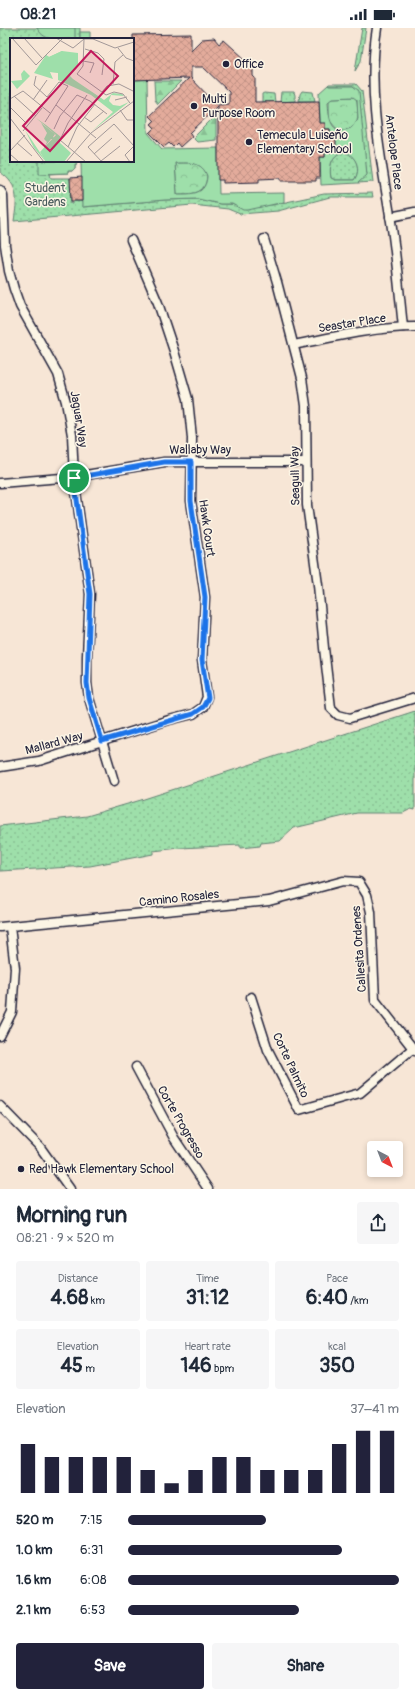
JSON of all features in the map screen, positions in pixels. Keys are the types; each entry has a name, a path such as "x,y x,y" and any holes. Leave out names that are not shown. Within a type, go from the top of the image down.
{"street":[{"name":"Antelope Place","path":"377,28 373,51 373,80 379,149 398,270 403,327"},
{"name":"Jaguar Way","path":"0,190 3,195 5,245 9,271 14,288 20,306 58,374 66,402 72,435 74,478 90,594 87,683 89,698 114,781"},
{"path":"390,217 415,212"},
{"name":"Seagull Way","path":"264,239 277,282 302,378 306,406 307,504 318,585 327,682 332,708 338,715 350,718 415,698"},
{"name":"Hawk Court","path":"131,240 158,303 188,399 192,438 191,501 205,597 202,660 208,698 203,707"},
{"name":"Seastar Place","path":"294,346 343,335 403,327 415,327"},
{"name":"Wallaby Way","path":"0,483 74,478 164,462 306,462"},
{"name":"Mallard Way","path":"0,767 39,761 193,714 203,707"},
{"name":"Camino Rosales","path":"0,927 269,902 343,881 359,882"},
{"name":"Callesita Ordenes","path":"359,882 367,895 371,912 375,1000 414,1050"},
{"path":"0,1036 12,1012 15,968 10,927"},
{"name":"Corte Palmito","path":"251,997 268,1050 299,1110 360,1093 414,1050"},
{"name":"Corte Progresso","path":"136,1067 174,1138 208,1189"},
{"path":"0,1106 40,1147 70,1189"}],"green space":[{"name":"Student Gardens","path":"0,28 80,28 80,38 10,38 10,162 77,162 77,164 75,164 75,168 72,171 68,171 68,173 50,174 51,178 70,178 71,186 82,186 82,193 71,193 71,204 73,204 73,201 82,201 83,207 165,200 198,199 220,204 272,205 324,194 372,193 373,197 330,197 278,211 240,214 228,209 192,205 14,221 16,194 11,183 0,172"},
{"path":"37,28 75,28 75,38 49,38 40,33"},
{"path":"362,28 366,28 361,61 355,71"},
{"path":"80,32 90,32 90,38 80,38"},
{"path":"147,79 148,133 162,149 218,148 219,194 284,193 284,202 248,210 243,210 232,204 220,204 198,199 165,200 82,207 81,162 134,162 134,80","holes":["175,163 190,163 198,165 205,171 207,176 204,187 197,192 177,194"]},
{"path":"154,81 181,81 158,104 155,100"},
{"path":"329,84 356,84 362,91 373,182 358,183 367,174 353,86 329,86"},
{"path":"328,85 353,86 359,91 367,175 358,183 321,185 320,157 325,157 325,152 331,151 330,129 325,129 320,123 319,93","holes":["353,97 357,100 358,119 351,128 339,130 332,124 328,102 333,98","343,152 348,153 356,163 357,172 354,180 335,180 331,178 330,170 333,159"]},
{"path":"302,91 313,92 315,101 299,101"},
{"path":"281,92 294,92 295,101 280,102"},
{"path":"262,94 274,94 275,102 262,102"},
{"path":"355,97 358,115 355,123 350,128 342,130 337,129 329,120 329,100 333,98"},
{"path":"216,115 216,140 197,142 193,138"},
{"path":"343,152 351,155 356,163 357,172 354,180 335,180 331,178 330,170 333,159"},
{"path":"39,162 77,162 77,164 75,164 75,168 72,171 68,171 68,173 39,174"},
{"path":"175,163 194,164 205,170 207,175 206,182 201,190 188,194 177,194"},
{"path":"415,711 415,810 411,809 403,813 357,813 294,828 280,841 261,843 260,846 240,848 240,845 180,848 153,851 153,854 90,866 0,871 0,826 87,816 141,800"}],"building":[{"path":"191,34 191,50 202,39 214,38 219,44 224,40 245,59 244,60 253,69 253,76 255,78 255,102 319,101 320,123 325,123 325,129 330,129 330,134 336,134 336,146 330,146 331,152 325,152 325,157 320,157 320,178 316,178 316,181 281,181 281,178 259,179 259,182 223,183 223,180 218,180 218,106 190,133 192,136 180,147 177,143 173,147 169,143 164,147 150,133 155,128 151,124 154,121 149,116 189,78 134,80 133,35","holes":["191,67 203,67 229,92 229,104 218,105 191,78"]},
{"path":"82,177 82,201 71,201 70,178"}],"place":[{"name":"Office","path":"226,64"},
{"name":"Multi Purpose Room","path":"194,106"},
{"name":"Temecula Luiseño Elementary School","path":"249,142"},
{"name":"Red Hawk Elementary School","path":"21,1169"}],"route":[{"path":"164,462 191,462 191,501 205,597 202,660 208,698 203,707 193,714 102,741 89,698 87,683 90,594 74,478 164,462"}]}
